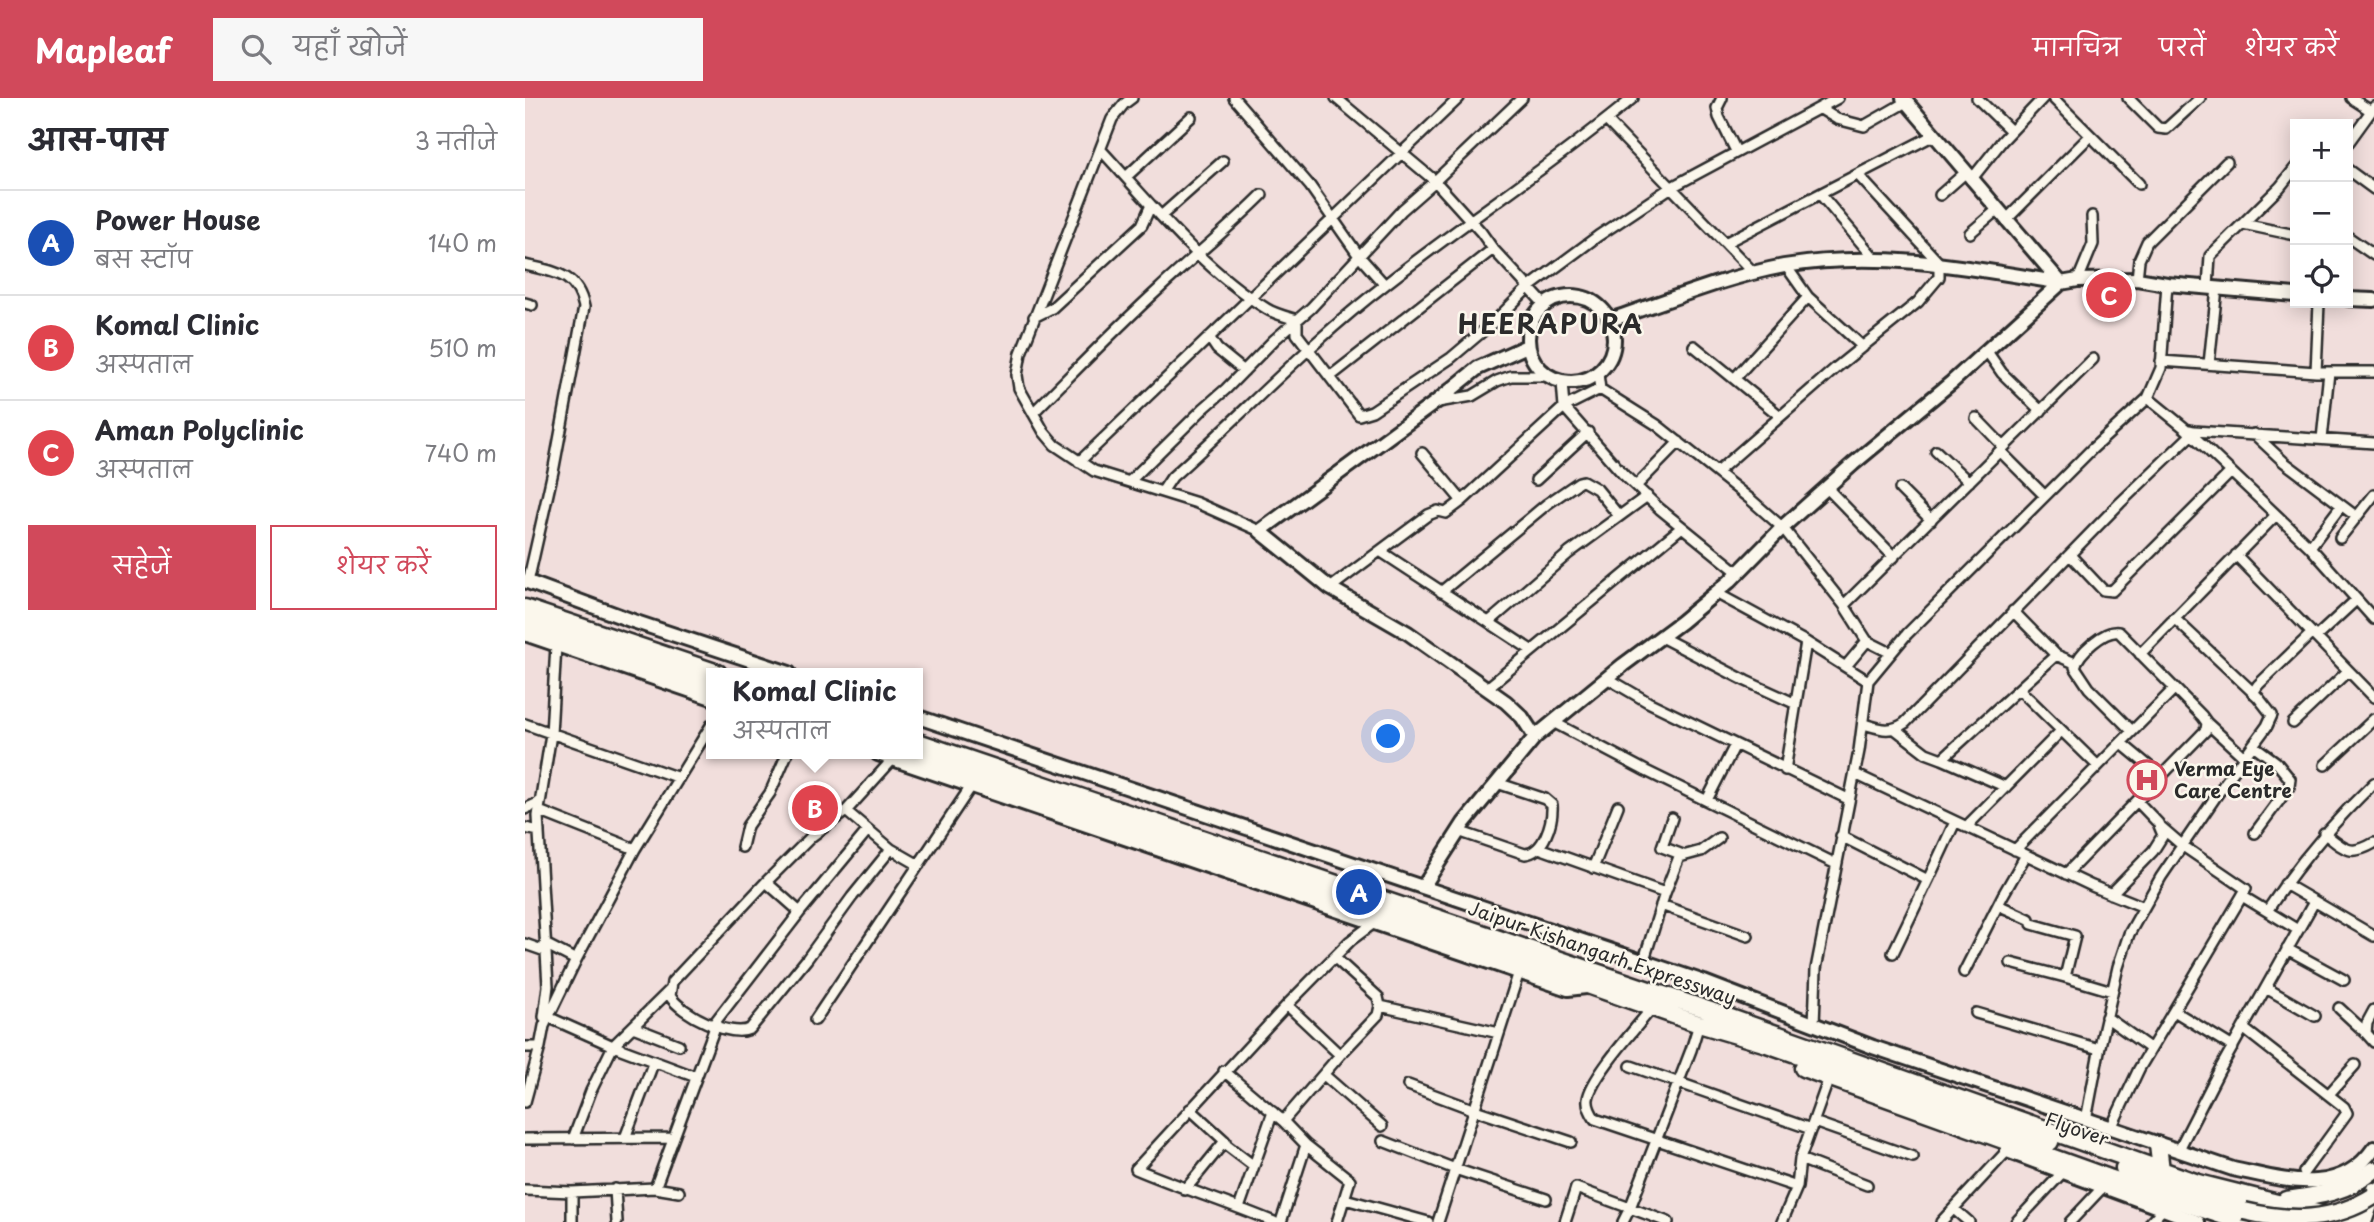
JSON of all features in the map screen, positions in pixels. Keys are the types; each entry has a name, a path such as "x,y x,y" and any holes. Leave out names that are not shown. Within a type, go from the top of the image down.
{"highway":[{"path":"525,608 706,669"},
{"path":"525,623 706,685"},
{"name":"Jaipur Kishangarh Expressway","path":"923,743 1737,1020 2199,1183 2353,1222"},
{"name":"Jaipur Kishangarh Expressway","path":"923,758 1186,846 1699,1024 1767,1044"},
{"path":"1767,1044 1785,1062 2010,1147 2242,1222"},
{"name":"Flyover","path":"1767,1044 2244,1211 2272,1218 2310,1220 2346,1212 2374,1193"},
{"path":"2158,1145 2161,1170"},
{"path":"2273,1202 2325,1195 2353,1184 2374,1170"},
{"path":"2363,1222 2374,1193"}],"street":[{"path":"1234,98 1310,186 1341,233 1384,285"},
{"path":"1079,462 1459,98"},
{"path":"1130,481 1297,320 1402,210 1522,98"},
{"path":"1162,492 1172,477 1310,347 1384,285 1633,98"},
{"path":"1722,98 1717,108 1719,117 1736,151"},
{"path":"1297,320 1297,334 1310,347 1359,415 1372,411 1451,358 1496,320 1528,288 1598,236 1670,188 1838,98"},
{"path":"1977,98 2011,131"},
{"path":"1940,195 1968,176 2043,98"},
{"path":"2053,98 2139,184"},
{"path":"2128,98 2158,128 2166,129 2200,98"},
{"path":"2351,98 2372,109 2353,136"},
{"path":"1340,99 1435,181 1543,304"},
{"path":"1128,100 1112,119 1021,354 1017,375 1019,388 1044,432 1055,445 1094,471 1197,503 1260,531 1330,587 1408,633 1506,702 1535,737"},
{"path":"1819,108 1837,119 1864,126 1904,100 2061,283"},
{"path":"1126,177 1191,117"},
{"path":"1606,120 1754,273"},
{"path":"1724,243 1934,135"},
{"path":"1970,233 2001,215 2091,136"},
{"path":"1101,150 1199,254 1268,310 1297,320"},
{"path":"1161,216 1223,161"},
{"path":"2137,279 2139,260 2147,242 2227,162"},
{"path":"1717,472 1780,416 1918,303 1939,277 1939,263 1858,174"},
{"path":"2210,364 2213,287 2210,257 2290,174"},
{"path":"2353,174 2374,189"},
{"path":"1820,194 1875,259"},
{"path":"1033,413 1111,333 1228,229 1262,195"},
{"path":"1034,317 1052,308 1142,225 1151,205"},
{"path":"2078,280 2093,244 2092,216"},
{"path":"2243,224 2290,234"},
{"path":"2353,240 2374,255"},
{"path":"1331,376 1493,249"},
{"path":"1610,320 1754,273 1786,266 1875,259 1939,263 2061,283 2078,280 2137,279 2290,295"},
{"path":"525,265 557,272 571,280 581,294 584,307 554,467 527,581 774,668"},
{"path":"1786,266 1808,297 1863,347"},
{"path":"1423,887 1458,831 1535,737 1716,593 1827,488 2061,283"},
{"path":"1814,1025 1816,969 1855,774 1868,681 1907,634 2092,449 2148,398 2154,389 2161,361 2167,284"},
{"path":"1436,402 1472,396 1511,376 1546,376 1562,382 1581,382 1598,374 1609,360 1615,343 1610,320 1603,310 1589,299 1573,295 1558,297 1543,304 1533,316 1527,331 1527,346 1534,364 1546,376"},
{"path":"1735,378 1808,297"},
{"path":"2353,299 2374,300"},
{"path":"2316,372 2319,308"},
{"path":"1209,337 1217,349 1244,371"},
{"path":"1260,531 1478,368 1527,346"},
{"path":"1694,346 1780,416"},
{"path":"1986,351 2002,373 2041,411"},
{"path":"1844,605 2093,359"},
{"path":"2161,361 2316,372 2374,372"},
{"path":"2322,439 2329,372"},
{"path":"1598,374 1600,390"},
{"path":"1562,382 1564,407 1636,486 1738,573"},
{"path":"1330,587 1428,516 1438,511 1446,513 1564,407 1600,390"},
{"path":"1600,390 1657,425 1783,528 1844,605 1867,641 1891,653"},
{"path":"2148,398 2189,431 2310,547 2374,619"},
{"path":"1976,418 2045,496"},
{"path":"1864,724 1895,729 1905,723 2189,431 2374,443"},
{"path":"1536,480 1588,432"},
{"path":"2253,434 2284,462 2357,517"},
{"path":"1636,486 1679,442"},
{"path":"1936,451 1969,482"},
{"path":"1422,453 1462,501"},
{"path":"2070,555 2103,590 2112,591 2231,472"},
{"path":"1441,592 1547,504 1579,482 1583,481 1597,489 1619,516"},
{"path":"1827,488 1894,557"},
{"path":"1901,489 1931,520"},
{"path":"2340,538 2374,495"},
{"path":"1489,622 1569,553 1647,496"},
{"path":"2310,547 2341,506"},
{"path":"2140,653 2276,515"},
{"path":"1486,688 1682,527"},
{"path":"1380,551 1531,650"},
{"path":"2236,555 2374,697"},
{"path":"1716,593 1806,642 1868,681"},
{"path":"2253,693 2258,685 2356,600"},
{"path":"2013,611 2056,655 2075,663"},
{"path":"2086,1121 2106,1017 2129,934 2183,846 2272,715 2253,693 2174,618"},
{"path":"2075,663 2106,633 2119,632 2207,723 2244,757"},
{"path":"525,634 706,696"},
{"path":"1661,637 1796,704"},
{"path":"1846,666 1867,641"},
{"path":"1785,770 1806,642"},
{"path":"526,1099 540,1048 548,986 539,807 551,734 557,645"},
{"path":"1942,759 2056,655"},
{"path":"2075,663 2089,688 2131,731"},
{"path":"2293,723 2348,671"},
{"path":"1607,678 1648,702 1848,799"},
{"path":"2019,689 2098,766"},
{"path":"2015,850 2174,689"},
{"path":"923,719 1704,982 1814,1025 2086,1121 2233,1169 2313,1182 2336,1178 2354,1168 2374,1148"},
{"path":"2325,765 2374,719"},
{"path":"1553,722 1836,864"},
{"path":"2066,874 2206,730 2207,723"},
{"path":"528,728 679,778"},
{"path":"1895,729 1926,753 2006,787"},
{"path":"1966,827 2061,731"},
{"path":"544,1026 635,849 706,734"},
{"path":"2121,743 2161,777"},
{"path":"1707,800 1735,745"},
{"path":"2253,745 2276,762 2290,779 2289,786 2255,833"},
{"path":"742,848 747,826 770,793 785,759"},
{"path":"891,849 754,1026 743,1032 714,1026 674,1003 670,996 672,982 811,836 846,811 893,759 1568,989 1590,987"},
{"path":"1855,774 2066,874 2144,907"},
{"path":"1458,831 1525,854 1532,854 1539,848 1552,815 1552,805 1545,799 1497,783"},
{"path":"2267,911 2324,833 2374,783"},
{"path":"815,1020 972,785"},
{"path":"2111,1128 2151,1049 2246,889 2183,846 2137,801"},
{"path":"1593,868 1618,806"},
{"path":"525,809 539,807 635,849"},
{"path":"846,811 891,849 919,865"},
{"path":"1672,818 1662,847 1683,855"},
{"path":"1893,953 1955,822"},
{"path":"2111,894 2161,840 2161,827"},
{"path":"525,828 539,831"},
{"path":"655,1188 714,1026 800,912 868,830"},
{"path":"2324,833 2352,852 2374,843"},
{"path":"1841,836 1928,880"},
{"path":"1643,962 1679,857 1700,851 1719,838"},
{"path":"1539,848 1665,893"},
{"path":"1964,972 2026,855"},
{"path":"767,882 800,912"},
{"path":"2285,884 2374,936"},
{"path":"2242,896 2298,930"},
{"path":"2178,1151 2232,1047 2314,902"},
{"path":"1661,905 1748,936"},
{"path":"1998,905 2031,921 2075,936 2065,977"},
{"path":"1274,1222 1136,1169 1287,1005 1350,941 1374,923"},
{"path":"525,944 545,948 576,960"},
{"path":"2287,949 2344,979"},
{"path":"1283,1121 1378,1015 1378,997 1334,957"},
{"path":"2011,963 2112,991"},
{"path":"1438,1222 1519,972"},
{"path":"2266,988 2315,1016"},
{"path":"573,1139 591,1091 613,1046 670,990"},
{"path":"1287,1005 1340,1055"},
{"path":"1380,1006 1499,1033"},
{"path":"1652,1008 1604,1069 1588,1095 1587,1104 1595,1119 1797,1186"},
{"path":"2339,1008 2374,1042"},
{"path":"2366,1033 2367,1023 2374,1010"},
{"path":"2174,1011 2232,1047"},
{"path":"1976,1013 2099,1049"},
{"path":"548,1017 613,1046 696,1077"},
{"path":"2106,1017 2151,1049"},
{"path":"1623,1222 1679,1083 1699,1024"},
{"path":"633,1027 679,1045"},
{"path":"2243,1028 2329,1094 2347,1113 2304,1172"},
{"path":"525,1047 540,1048"},
{"path":"625,1138 654,1061"},
{"path":"2329,1094 2355,1065"},
{"path":"1631,1066 1913,1157"},
{"path":"1224,1071 1283,1121 1306,1145 1350,1180 1336,1222"},
{"path":"1324,1076 1383,1126"},
{"path":"1782,1222 1797,1186 1800,1159 1829,1078"},
{"path":"1408,1084 1571,1142"},
{"path":"1190,1109 1225,1140 1225,1144 1254,1166"},
{"path":"1239,1208 1273,1112"},
{"path":"525,1139 672,1138"},
{"path":"1383,1141 1455,1169 1546,1199"},
{"path":"1185,1190 1225,1144"},
{"path":"1281,1222 1306,1145"},
{"path":"1941,1222 2010,1147 2102,1188 2198,1222"},
{"path":"1800,1159 1867,1185"},
{"path":"2015,1222 2063,1172"},
{"path":"525,1190 572,1192 655,1188 680,1192"},
{"path":"1565,1222 1576,1188 1668,1222"},
{"path":"2070,1222 2102,1188"},
{"path":"614,1189 617,1222"},
{"path":"572,1192 572,1222"},
{"path":"1345,1199 1428,1222"},
{"path":"1954,1209 1969,1222"},
{"path":"2151,1222 2162,1210"}],"place":[{"name":"Aman Polyclinic","path":"2109,295"},
{"name":"Verma Eye Care Centre","path":"2147,780"},
{"name":"Komal Clinic","path":"815,808"},
{"name":"Power House","path":"1359,892"}],"district":[{"name":"HEERAPURA","path":"1551,325"}]}
